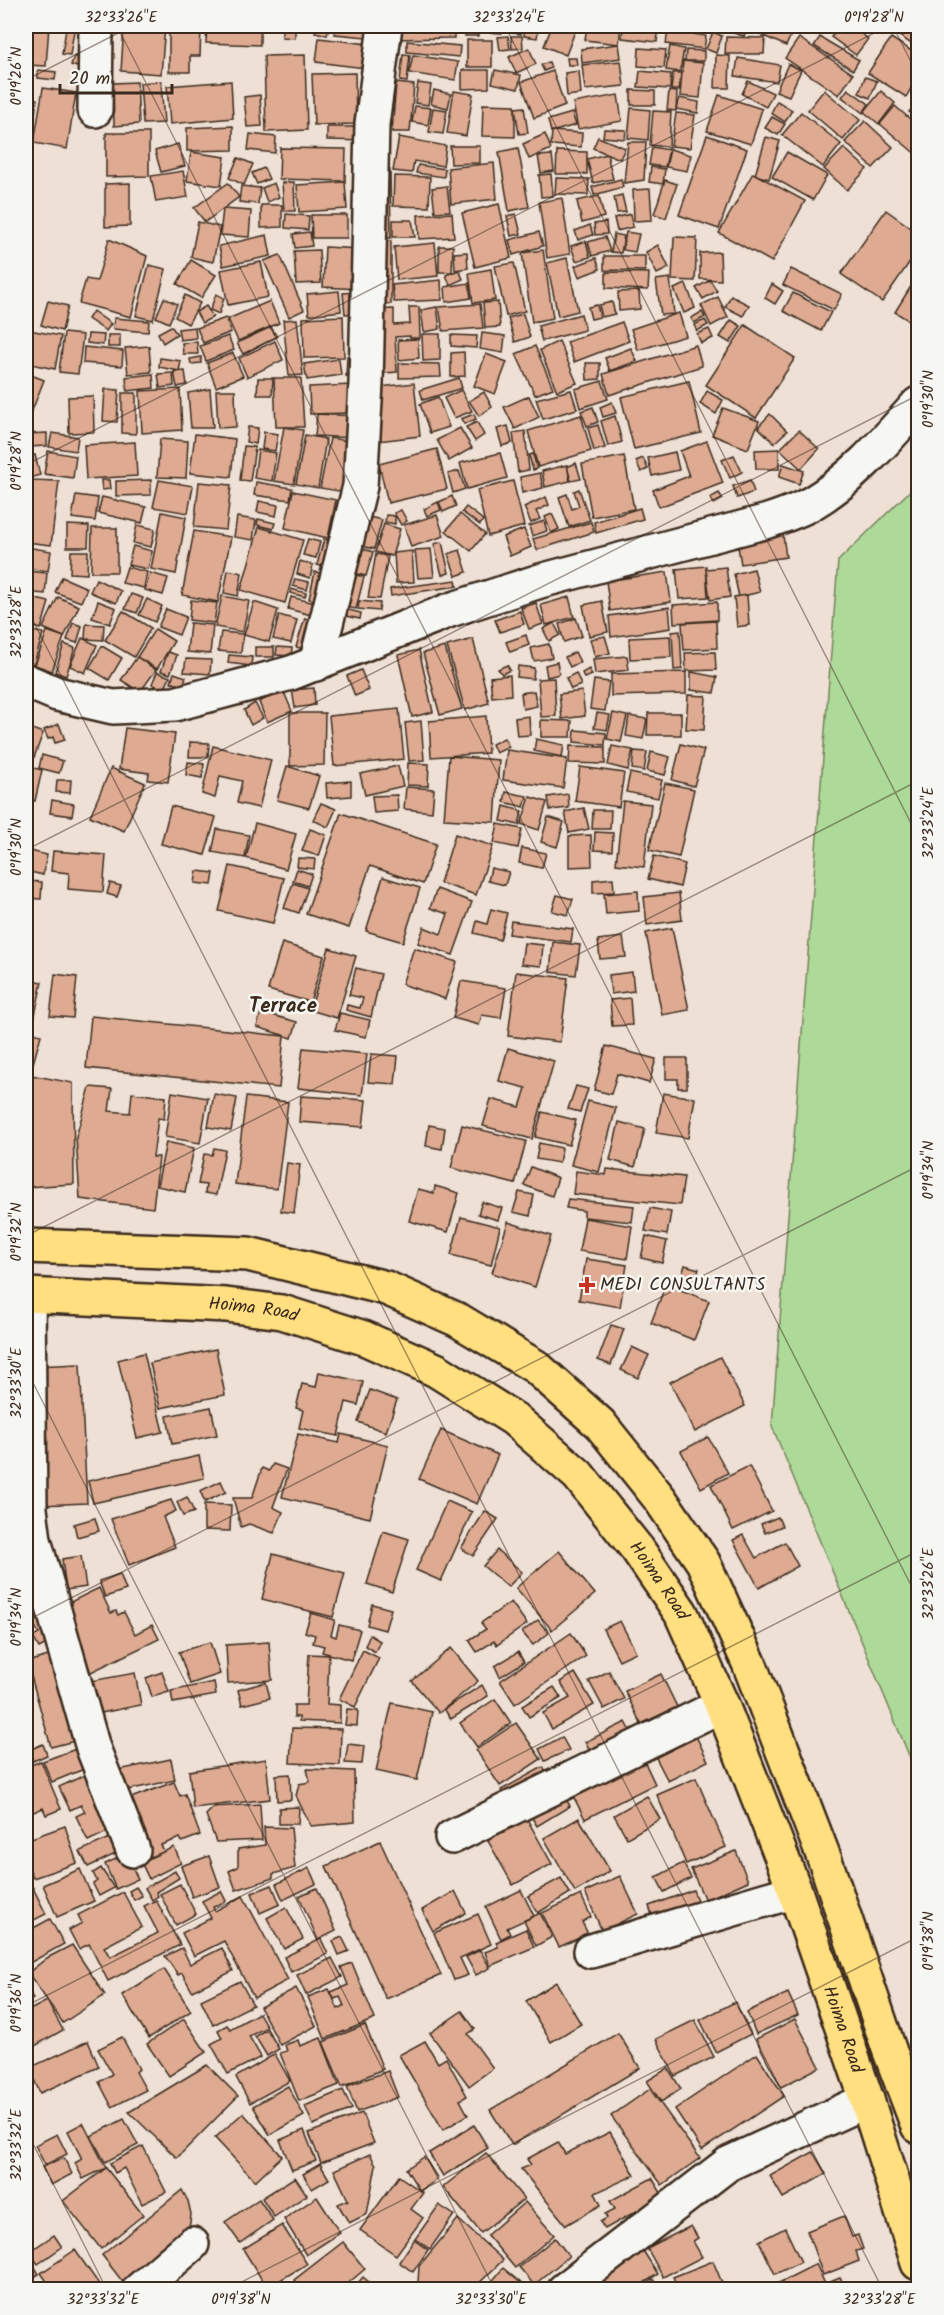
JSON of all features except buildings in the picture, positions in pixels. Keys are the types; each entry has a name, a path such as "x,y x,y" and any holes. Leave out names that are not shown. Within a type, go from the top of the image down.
{"main road":[{"name":"Hoima Road","path":"26,1246 248,1254 386,1288 458,1320 536,1367 600,1424 660,1499 703,1562 717,1592 749,1663 826,1863 889,2049 918,2126"},
{"name":"Hoima Road","path":"27,1295 226,1305 282,1312 364,1338 436,1370 514,1419 578,1475 638,1550 681,1613 722,1705 795,1891 867,2100 918,2263"}],"street":[{"path":"95,111 96,26"},
{"path":"316,664 356,512 360,486 366,384 372,124 385,26"},
{"path":"26,681 57,694 113,707 175,704 240,688 316,664 450,610 506,592 791,513 812,503 843,481 881,446 918,404"},
{"path":"27,1295 30,1509 34,1540 93,1748 133,1850"},
{"path":"452,1837 722,1705"},
{"path":"591,1951 795,1891"},
{"path":"564,2289 728,2164 867,2100"},
{"path":"139,2289 192,2244"}],"green space":[{"path":"918,483 918,1777 772,1426 838,561"}],"place":[{"name":"MEDI CONSULTANTS","path":"587,1285"}],"district":[{"name":"Terrace","path":"283,1006"}]}
